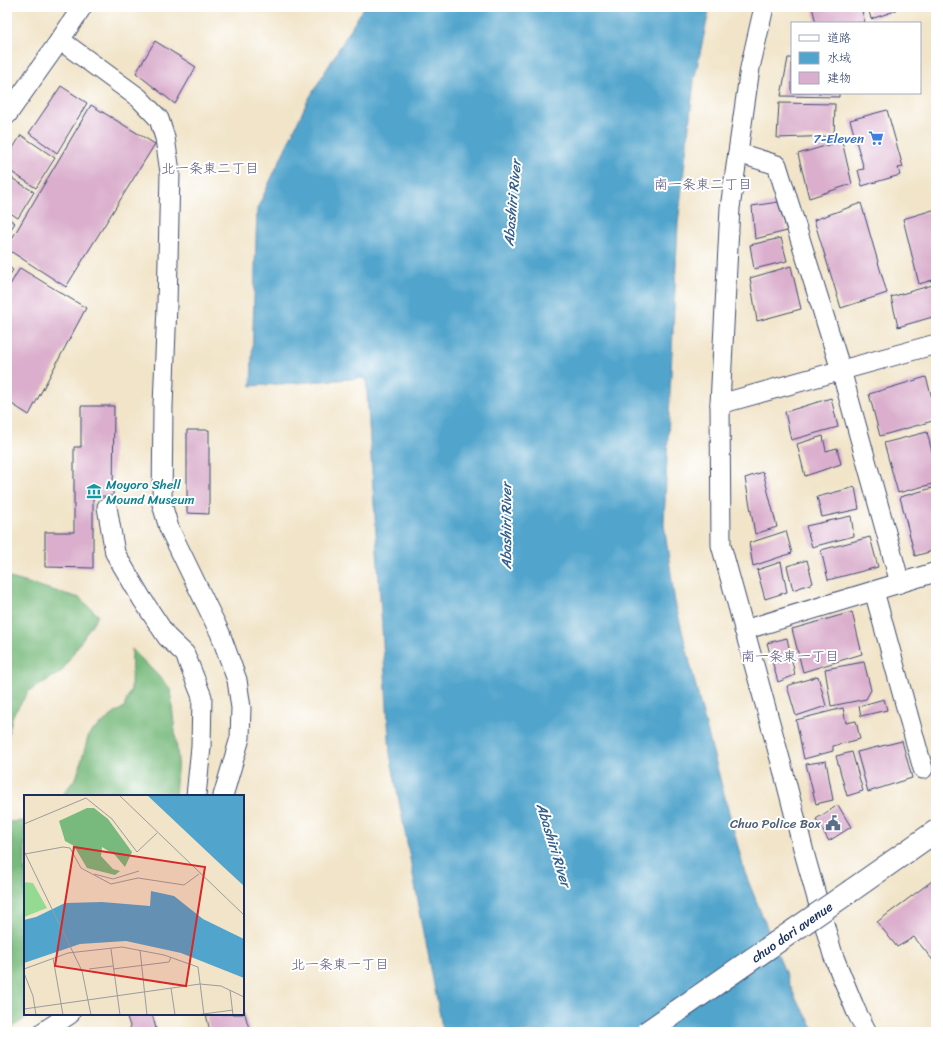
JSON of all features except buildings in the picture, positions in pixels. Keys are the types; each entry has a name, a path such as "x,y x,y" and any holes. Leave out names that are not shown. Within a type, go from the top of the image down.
{"highway":[{"name":"chuo dori avenue","path":"647,1032 936,831"}],"street":[{"path":"7,115 82,7"},
{"path":"764,7 750,68 730,208 720,404 721,545 833,955 866,1032"},
{"path":"60,40 139,98 159,119 165,138 170,172 163,406 162,504 169,528 220,633 237,680 241,708 240,738 223,795"},
{"path":"738,153 777,165 841,370 900,583"},
{"path":"720,404 936,344"},
{"path":"107,506 115,553 142,599 167,637 185,654 202,697 201,747 196,795"},
{"path":"744,630 936,572"},
{"path":"874,591 924,769"},
{"path":"43,1032 68,1015"}],"green space":[{"path":"7,577 80,598 98,615 61,672 29,691 13,715 7,739"},
{"path":"132,649 170,688 178,758 175,795 63,795 77,776 89,734 124,707 131,689"},
{"path":"24,821 24,1015 30,1015 7,1031 7,822"}],"water":[{"name":"Abashiri River","path":"364,7 710,7 694,81 678,224 664,524 675,602 745,873 795,997 816,1032 443,1032 390,754 366,378 251,386 257,209 308,100"}],"place":[{"name":"7-Eleven","path":"876,138"},
{"name":"Moyoro Shell Mound Museum","path":"94,491"},
{"name":"Chuo Police Box","path":"833,823"}],"district":[{"name":"北一条東二丁目","path":"210,168"},
{"name":"南一条東二丁目","path":"703,184"},
{"name":"南一条東一丁目","path":"790,656"},
{"name":"北一条東一丁目","path":"340,964"}]}
